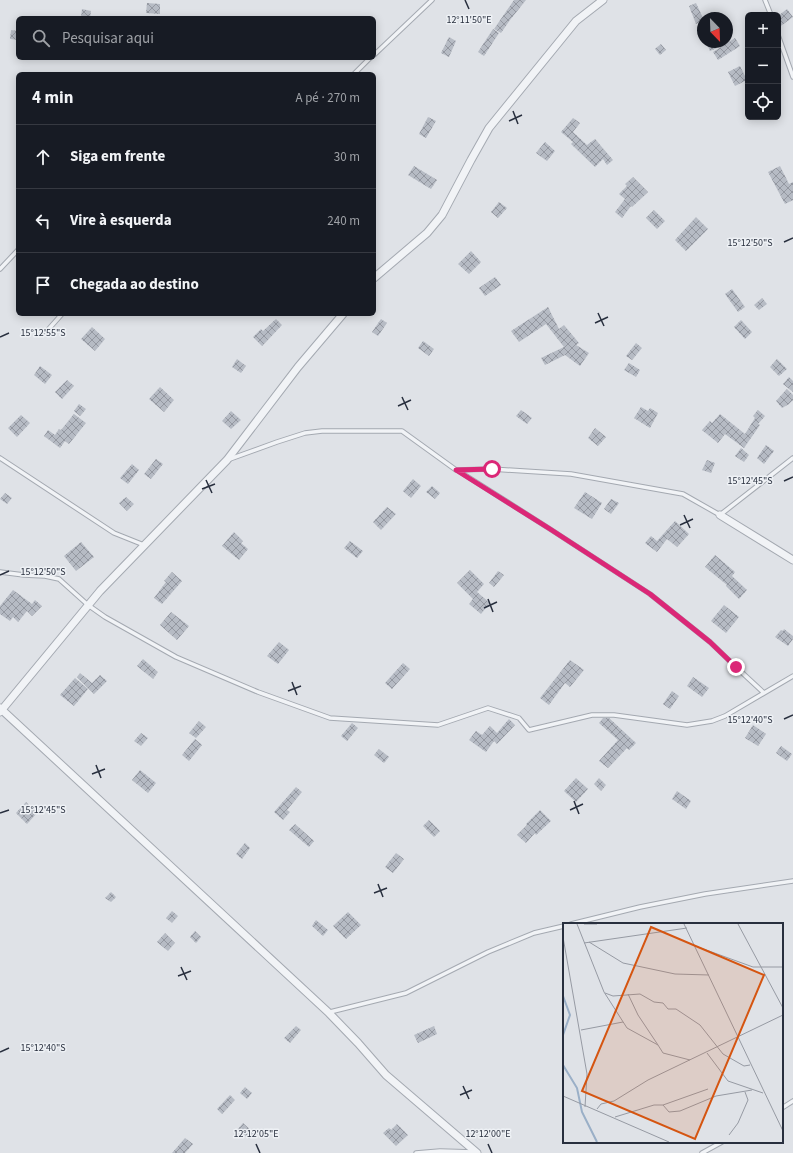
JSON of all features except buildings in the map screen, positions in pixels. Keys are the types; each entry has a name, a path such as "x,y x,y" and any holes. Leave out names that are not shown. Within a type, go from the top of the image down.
{"street":[{"path":"376,276 428,233 442,215 489,128 576,21 603,0"},
{"path":"341,316 298,367 226,460 100,591 1,710 329,1013 386,1075 476,1152"},
{"path":"720,515 793,560"}],"lane":[{"path":"376,53 432,0"},
{"path":"765,0 770,12"},
{"path":"781,44 793,77"},
{"path":"356,72 368,60"},
{"path":"0,269 16,252"},
{"path":"46,332 60,316"},
{"path":"226,460 277,442 322,431 402,430 456,470 650,594 710,642 764,694"},
{"path":"0,458 114,533 144,545"},
{"path":"456,470 492,469 571,474 683,494 720,515 793,458"},
{"path":"0,572 45,576 59,580 88,605 105,617 176,657 258,692 330,718 438,725 488,708 519,718 529,730 592,715 614,715 688,725 712,721 725,716 793,676"},
{"path":"575,923 640,907 706,894 793,881"},
{"path":"329,1013 406,993 488,952 534,933 563,926"},
{"path":"783,1107 793,1101"},
{"path":"702,1153 720,1143"},
{"path":"416,1153 440,1151 476,1152"}],"route":[{"path":"492,469 456,470 650,594 710,642 736,667"}]}
